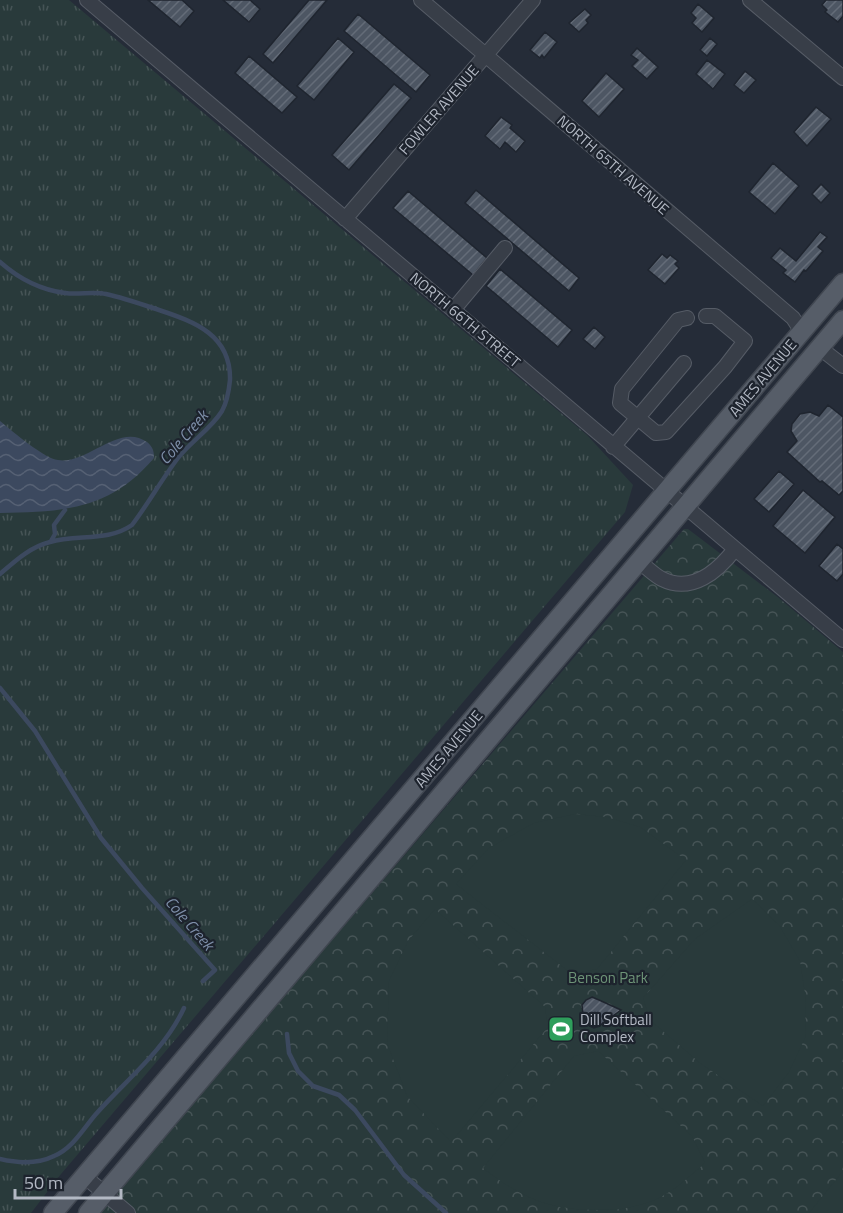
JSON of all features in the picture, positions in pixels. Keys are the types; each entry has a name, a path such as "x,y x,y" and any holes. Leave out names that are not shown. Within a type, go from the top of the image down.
{"main road":[{"name":"AMES AVENUE","path":"54,1213 843,283"},
{"name":"AMES AVENUE","path":"88,1213 843,320"}],"street":[{"name":"NORTH 66TH STREET","path":"87,0 843,640"},
{"name":"NORTH 65TH AVENUE","path":"421,0 792,318 802,332"},
{"name":"FOWLER AVENUE","path":"345,219 533,0"},
{"path":"750,0 843,78"},
{"path":"453,310 505,248"},
{"path":"687,318 678,320 621,389 620,403 656,433 666,432 725,367 745,341 715,316 706,316"},
{"path":"820,348 843,366"},
{"path":"613,447 684,363"},
{"path":"639,562 665,581 689,584 713,573 735,549"},
{"path":"84,1176 128,1213"}],"green space":[{"path":"0,0 69,0 587,435 633,485 625,512 61,1174 31,1213 0,1213"},
{"name":"Benson Park","path":"684,529 688,529 779,598 843,652 843,1213 98,1213"},
{"path":"575,814 606,817 640,827 686,860 597,969 572,974 456,884 489,848 534,823"},
{"path":"752,899 779,925 800,961 806,1000 805,1038 789,1072 763,1106 700,1063 650,1020 643,998 695,939"},
{"path":"435,909 545,1007 548,1027 451,1142 407,1096 387,1043 389,981 408,941"},
{"path":"598,1051 692,1136 705,1163 676,1187 656,1199 622,1209 600,1210 564,1208 547,1204 516,1191 483,1168 574,1056"},
{"path":"843,1171 843,1213 809,1213"}],"water":[{"path":"0,421 37,450 58,460 69,460 125,437 136,437 147,442 153,449 154,458 120,488 84,505 44,511 0,513"}],"building":[{"path":"148,0 182,0 194,11 180,27"},
{"path":"223,0 250,0 260,9 249,22"},
{"path":"309,0 327,0 273,63 263,54"},
{"path":"826,0 843,0 843,16 838,22 825,12 827,10 822,5"},
{"path":"698,4 714,18 702,32 692,23 696,18 691,13"},
{"path":"585,9 591,15 586,20 588,23 579,32 569,23"},
{"path":"358,14 430,75 416,92 344,31"},
{"path":"545,32 557,42 544,58 542,55 540,58 530,50"},
{"path":"338,38 354,52 314,100 297,86"},
{"path":"710,38 717,44 707,56 700,50"},
{"path":"637,48 658,67 647,79 632,66 638,60 631,55"},
{"path":"249,56 297,97 282,113 235,73"},
{"path":"707,60 725,74 713,89 696,74"},
{"path":"745,71 756,80 744,93 734,85"},
{"path":"606,73 624,89 599,117 582,101"},
{"path":"394,84 411,98 349,170 332,155"},
{"path":"816,107 831,119 807,146 794,132"},
{"path":"501,117 512,125 510,128 525,141 516,152 505,142 500,149 485,136"},
{"path":"773,163 799,186 775,214 749,192"},
{"path":"821,184 830,193 821,203 812,194"},
{"path":"476,190 579,278 569,291 465,203"},
{"path":"408,191 487,258 473,275 393,208"},
{"path":"820,232 827,237 818,247 823,251 795,282 783,273 786,270 771,258 780,248 796,261"},
{"path":"662,254 667,258 670,255 678,261 675,264 679,268 665,284 648,270"},
{"path":"500,269 572,330 558,347 486,286"},
{"path":"594,327 605,337 595,349 583,339"},
{"path":"828,405 843,417 843,491 839,495 822,481 820,482 787,452 797,441 791,431 792,424 800,414 810,412 819,416"},
{"path":"779,471 794,484 769,512 754,499"},
{"path":"803,490 835,517 805,553 773,526"},
{"path":"837,544 843,549 843,574 837,581 819,566"},
{"path":"592,997 621,1010 594,1028 588,1025 582,1005"}],"waterway":[{"name":"Cole Creek","path":"0,262 22,278 47,289 75,294 101,293 132,301 198,326 217,341 224,352 229,365 230,380 228,396 222,411 178,458 132,525 113,534 43,544 23,555 0,574"},
{"path":"51,541 55,534 54,525 65,510"},
{"name":"Cole Creek","path":"0,688 35,731 101,838 215,970 203,981"},
{"path":"0,1159 34,1162 61,1153 156,1051 184,1008"},
{"name":"Cole Creek","path":"287,1034 289,1053 298,1071 313,1086 339,1095 355,1110 404,1175 446,1213"}],"place":[{"name":"Dill Softball Complex","path":"561,1029"}]}
